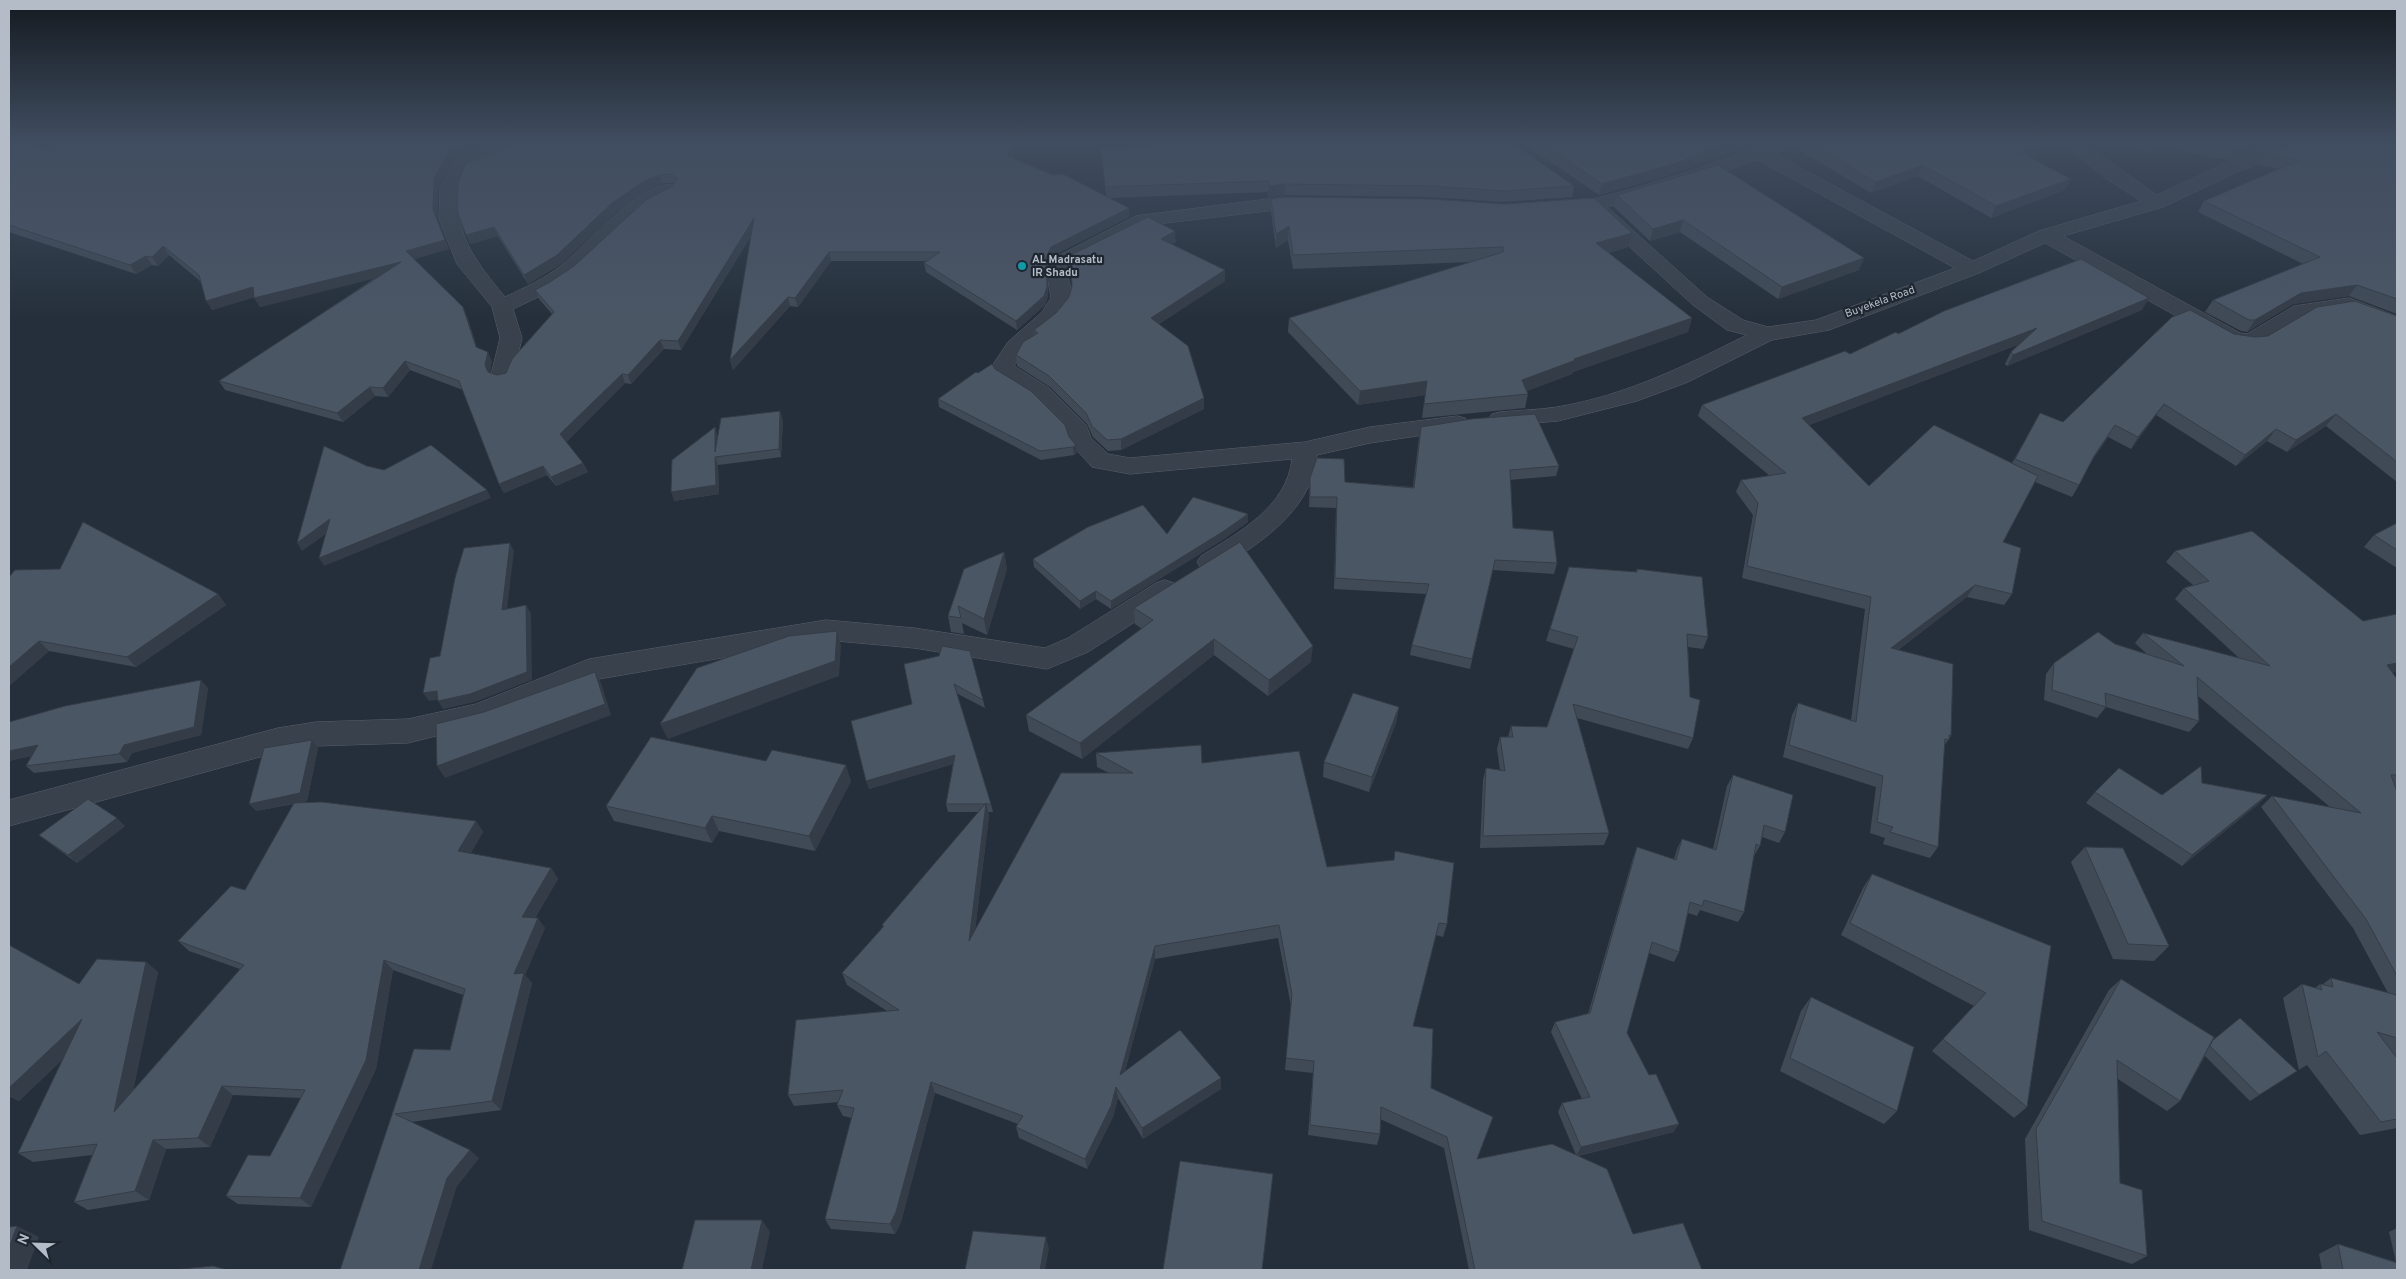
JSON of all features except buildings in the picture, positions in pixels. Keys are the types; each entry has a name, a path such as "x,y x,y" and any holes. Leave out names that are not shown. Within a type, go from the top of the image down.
{"street":[{"path":"450,202 449,219 467,264 502,306 511,338 502,375"},
{"path":"502,306 546,286 568,269 642,202"},
{"name":"Buyekela Road","path":"1593,202 1700,301 1734,325 1767,334 1821,325 1972,269 2046,236 2159,202"},
{"path":"1540,208 1596,204 1604,202"},
{"path":"1849,202 1972,269"},
{"path":"1332,204 1284,203 1143,220 1125,228 1062,261 1057,277 1062,298 1060,304 1053,315 1033,330 1009,355 1003,366 1006,371 1041,393 1078,430 1080,440 1101,461 1108,464 1130,466 1305,450 1370,435 1469,422 1558,414 1629,396 1680,377 1767,334"},
{"path":"2046,236 2235,339 2251,341 2302,311 2349,304 2397,323"},
{"path":"9,813 278,740 316,734 408,730 481,714 589,670 826,630 914,638 1047,659 1078,644 1188,576 1269,522 1291,497 1302,475 1305,450"}],"place":[{"name":"AL Madrasatu IR Shadu","path":"1022,266"}]}
